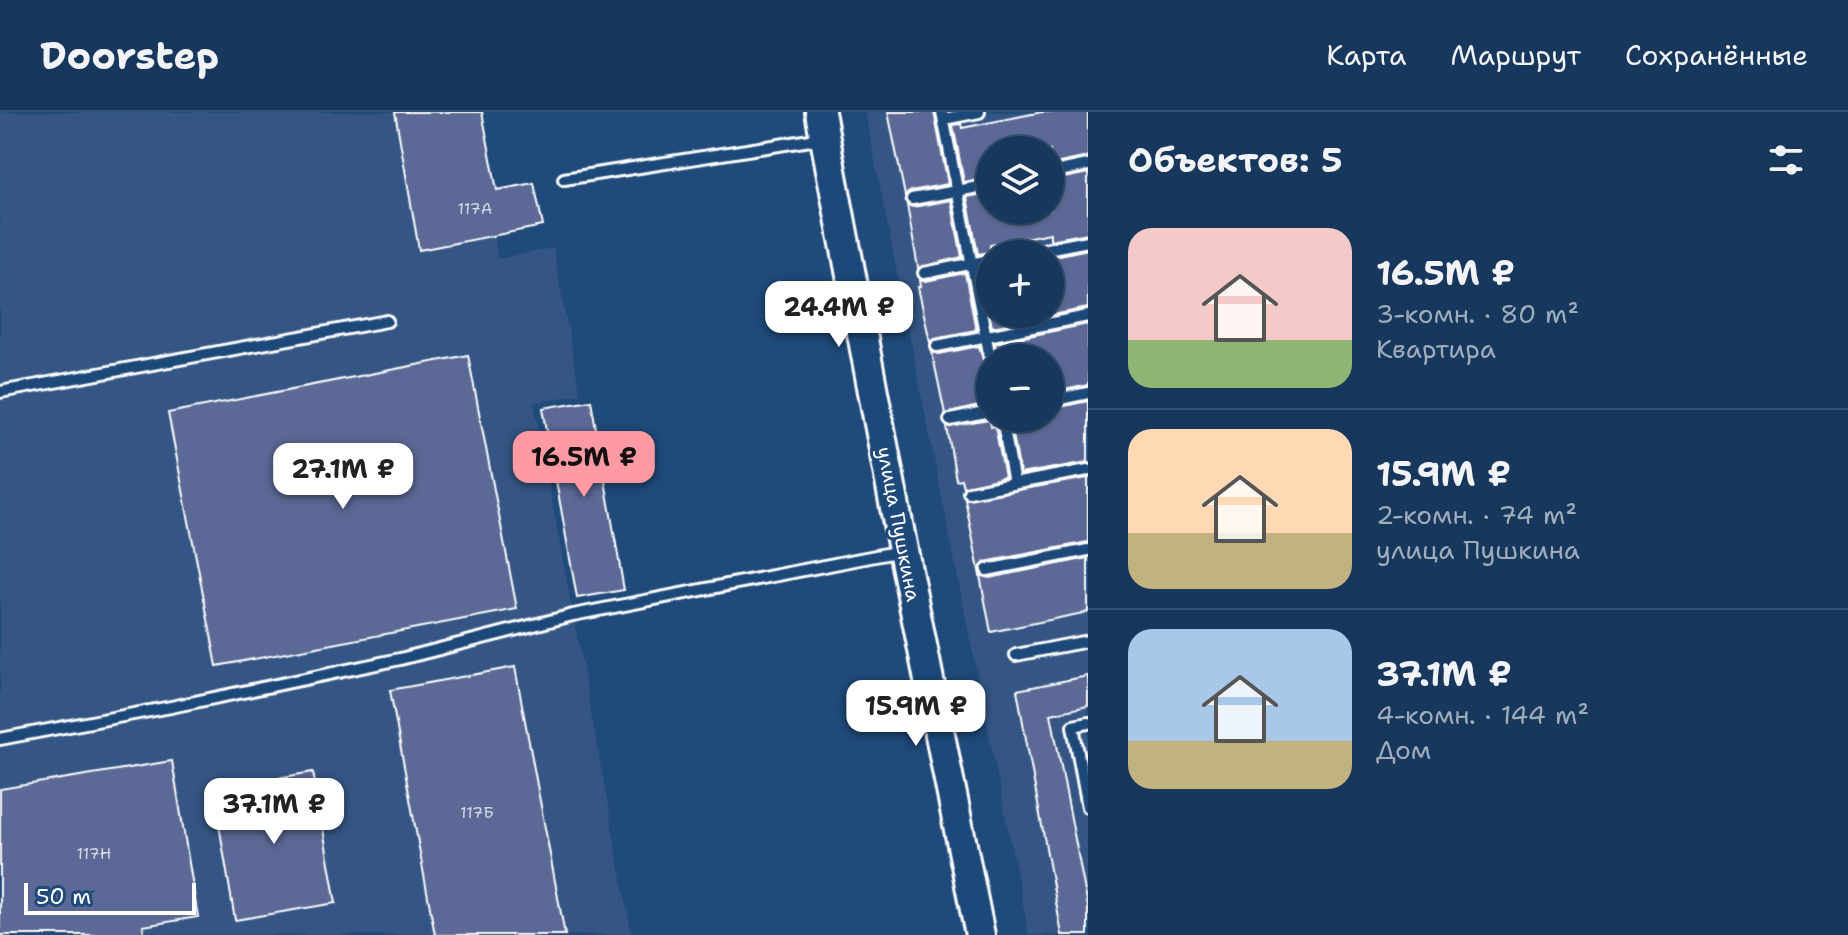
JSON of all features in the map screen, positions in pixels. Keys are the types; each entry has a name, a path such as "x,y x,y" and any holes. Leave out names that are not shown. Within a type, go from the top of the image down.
{"main road":[{"name":"улица Пушкина","path":"823,125 980,935"}],"lane":[{"path":"979,112 943,116 987,344"},
{"path":"564,179 823,125"},
{"path":"1064,170 1088,165"},
{"path":"912,199 976,188"},
{"path":"1064,246 1088,241"},
{"path":"924,273 976,263"},
{"path":"937,346 1088,316"},
{"path":"0,392 387,321"},
{"path":"1064,398 1088,393"},
{"path":"950,420 976,415"},
{"path":"1005,432 1014,484"},
{"path":"969,492 1088,470"},
{"path":"0,739 400,659 573,615 903,550"},
{"path":"987,570 1088,550"},
{"path":"1016,655 1088,641"},
{"path":"1088,723 1073,726 1088,807"}],"shaded area":[{"path":"0,112 470,112 498,259 553,248 580,394 534,403 632,935 0,935"},
{"path":"865,112 1088,112 1088,935 1029,935"}],"building":[{"path":"395,112 482,112 497,190 534,183 543,226 419,250"},
{"path":"888,112 934,112 948,184 911,191 905,196"},
{"path":"1042,112 1088,112 1088,157 1064,162 1064,136 976,136 976,180 964,182 953,125 961,124 962,128"},
{"path":"1088,173 1088,233 1050,240 1050,233 1015,240 976,240 976,244 967,197 976,195 976,224 1064,224 1064,178"},
{"path":"951,200 962,257 918,268 907,205 913,207"},
{"path":"1088,249 1088,308 1064,313 1064,254"},
{"path":"965,273 976,330 935,338 930,342 918,287 921,287 920,280"},
{"path":"1088,324 1088,385 1064,390 1064,344 995,343"},
{"path":"976,347 976,407 945,414 932,352 939,354"},
{"path":"468,355 517,609 217,666 168,413"},
{"path":"591,400 624,590 577,598 543,408"},
{"path":"1088,401 1088,462 1020,474 1013,432 1064,432 1064,406"},
{"path":"976,422 976,432 996,432 1005,477 963,487 961,479 956,480 947,427"},
{"path":"1088,478 1088,542 985,562 979,571 965,499"},
{"path":"1088,558 1088,612 991,632 979,571 989,578"},
{"path":"515,667 565,935 435,935 390,690"},
{"path":"1088,676 1088,706 1051,714 1088,907 1088,935 1062,935 1017,690"},
{"path":"172,761 198,917 143,926 144,935 0,935 0,789"},
{"path":"313,772 336,903 235,920 213,789"}]}
